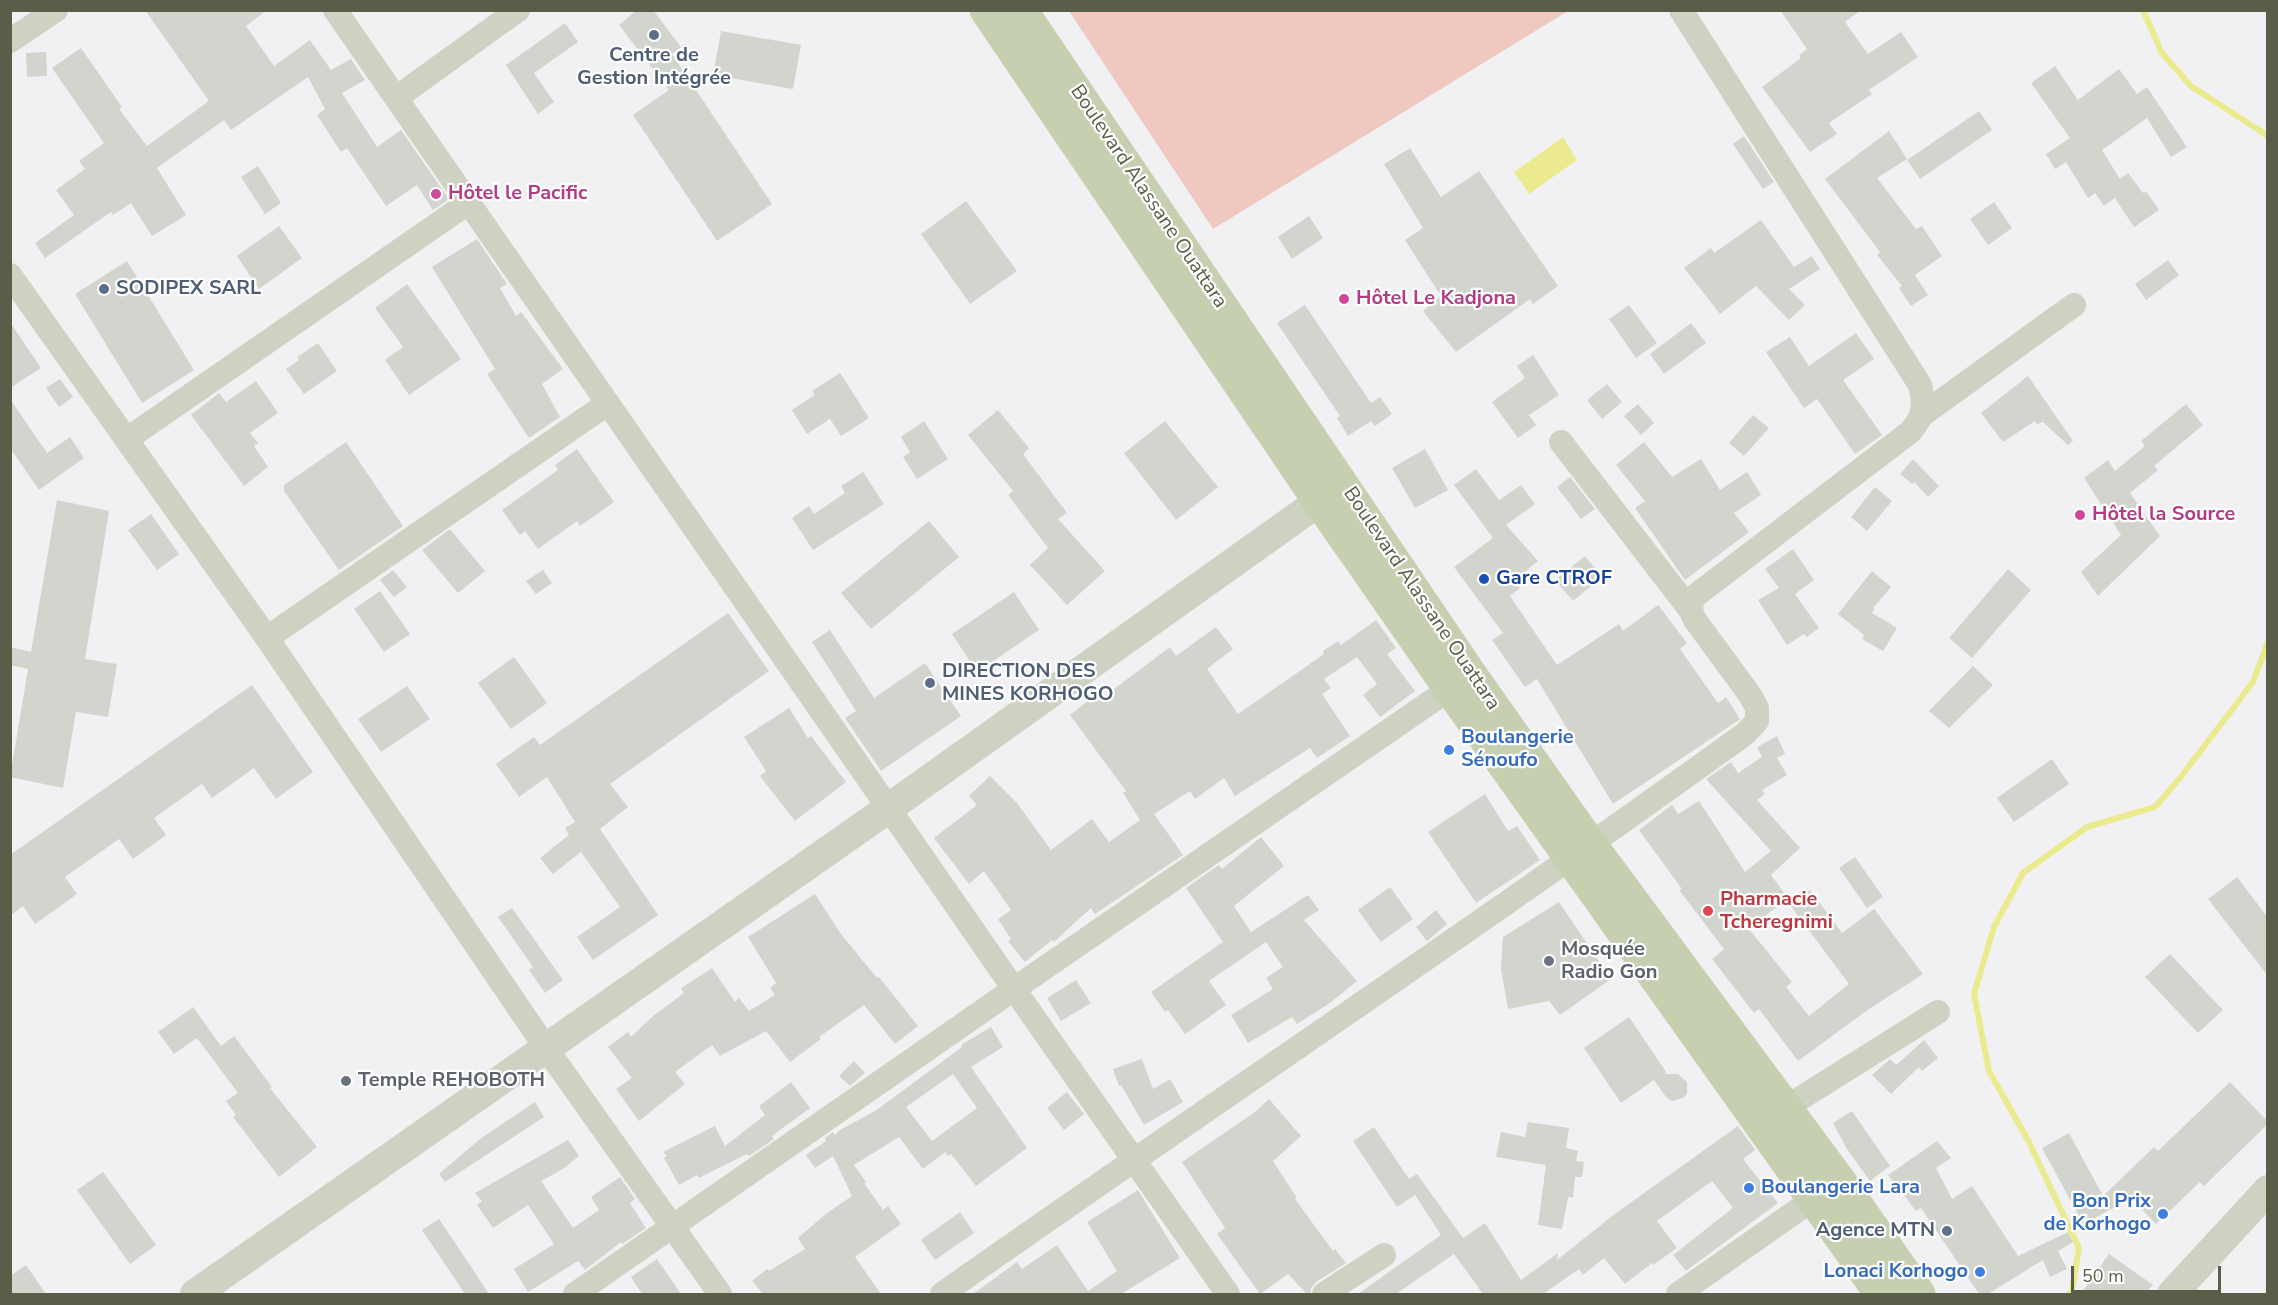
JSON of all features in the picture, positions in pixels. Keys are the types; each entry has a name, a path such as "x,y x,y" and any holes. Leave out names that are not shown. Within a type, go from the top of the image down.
{"main road":[{"name":"Boulevard Alassane Ouattara","path":"986,10 1092,141 1460,682 1582,852 1813,1200 1881,1294"},
{"name":"Boulevard Alassane Ouattara","path":"1021,10 1092,141"},
{"name":"Boulevard Alassane Ouattara","path":"1582,852 1785,1108 1919,1294"}],"street":[{"path":"10,41 56,10"},
{"path":"335,10 1228,1294"},
{"path":"396,98 518,10"},
{"path":"1681,10 1920,385 1924,401 1922,415"},
{"path":"127,439 468,203"},
{"path":"10,276 267,638 546,1048 720,1294"},
{"path":"1691,611 1691,603 1695,596 1910,432 1922,415 2074,305"},
{"path":"267,638 607,404"},
{"path":"942,1294 1133,1159 1582,852 1746,733 1757,721 1757,708 1750,695 1695,620 1691,611 1562,442"},
{"path":"202,1293 1331,493"},
{"path":"575,1294 1460,682"},
{"path":"1785,1108 1938,1012"},
{"path":"1678,1294 1839,1180"},
{"path":"2172,1294 2268,1190"},
{"path":"2192,1294 2268,1214"},
{"path":"1324,1294 1384,1255"}],"shaded area":[{"path":"1069,11 1568,11 1213,229"},
{"path":"1563,137 1577,160 1529,194 1514,172"}],"building":[{"path":"145,10 267,10 246,26 274,66 310,40 331,70 351,59 365,80 342,93 377,147 401,130 449,199 433,210 417,185 386,206 347,148 341,152 317,115 325,109 308,77 231,130 224,120 157,168 186,215 152,236 131,203 113,215 111,212 45,258 35,243 74,215 56,190 85,169 79,161 104,143 52,68 81,48 122,107 119,109 147,146 209,101"},
{"path":"637,10 653,10 681,47 672,54 772,204 717,241 633,115 669,90 619,25"},
{"path":"1780,10 1861,10 1845,22 1868,54 1901,32 1918,57 1869,90 1872,94 1829,123 1837,134 1810,152 1762,87 1801,58 1799,55 1807,49"},
{"path":"565,23 578,42 534,73 554,102 538,114 506,65"},
{"path":"721,31 801,45 793,89 713,75"},
{"path":"46,52 47,76 27,77 26,53"},
{"path":"2055,66 2078,100 2119,69 2137,94 2147,87 2187,147 2171,157 2147,118 2102,150 2120,179 2128,173 2143,193 2146,191 2159,210 2134,227 2115,198 2104,206 2095,193 2088,198 2066,162 2055,169 2046,154 2070,138 2031,83"},
{"path":"1979,111 1992,130 1920,179 1907,160"},
{"path":"1889,131 1907,159 1877,178 1916,229 1922,226 1942,256 1915,275 1928,295 1911,306 1899,288 1902,286 1877,255 1880,252 1825,179"},
{"path":"1744,136 1774,182 1763,189 1733,144"},
{"path":"1410,148 1441,197 1479,171 1558,286 1533,304 1530,299 1456,352 1423,311 1441,296 1405,240 1423,228 1384,164"},
{"path":"258,166 281,203 265,214 241,177"},
{"path":"966,201 1017,271 970,304 921,234"},
{"path":"1994,202 2012,228 1988,245 1970,219"},
{"path":"1309,216 1323,238 1292,259 1278,237"},
{"path":"1761,220 1794,267 1812,256 1820,269 1789,289 1805,305 1789,320 1756,286 1720,314 1684,268 1711,248 1714,253"},
{"path":"279,226 302,258 259,289 237,256"},
{"path":"477,239 507,284 500,288 516,316 521,312 563,369 542,384 560,417 529,438 487,374 495,369 432,267"},
{"path":"2168,260 2179,275 2146,300 2135,284"},
{"path":"127,261 194,370 142,403 75,294"},
{"path":"407,284 461,359 409,395 385,360 403,347 375,308"},
{"path":"1305,305 1371,403 1380,397 1392,414 1375,426 1371,421 1348,436 1337,418 1340,416 1277,323"},
{"path":"1629,305 1657,343 1636,358 1609,319"},
{"path":"10,322 41,368 10,388"},
{"path":"1691,323 1706,343 1664,374 1650,354"},
{"path":"1856,333 1874,359 1843,380 1882,435 1855,454 1817,399 1804,408 1766,352 1790,337 1809,366"},
{"path":"318,343 337,371 304,394 286,369 299,360 297,357"},
{"path":"1533,355 1559,395 1529,415 1536,425 1518,438 1492,402 1525,378 1517,366"},
{"path":"840,373 869,418 841,436 830,419 807,434 792,410 815,395 812,391"},
{"path":"2028,376 2073,441 2068,445 2043,422 2037,424 2035,421 2003,442 1981,413"},
{"path":"60,379 73,397 59,407 46,388"},
{"path":"256,381 278,413 250,433 258,443 254,446 268,467 244,486 191,415 219,393 226,402"},
{"path":"1607,384 1622,402 1602,419 1587,400"},
{"path":"10,399 47,453 70,437 84,458 39,490 10,448"},
{"path":"1638,404 1654,423 1641,435 1624,416"},
{"path":"2186,404 2203,425 2154,466 2158,470 2130,493 2160,536 2098,596 2081,572 2121,535 2084,478 2108,460 2115,471 2145,446 2141,441"},
{"path":"998,410 1029,448 1023,454 1067,513 1058,519 1105,571 1067,605 1030,565 1048,548 1008,495 1013,491 968,435"},
{"path":"1753,415 1769,428 1744,456 1729,443"},
{"path":"924,421 948,459 917,479 903,457 910,452 901,437"},
{"path":"1165,421 1218,487 1176,520 1124,453"},
{"path":"346,442 403,526 339,570 284,491 284,485"},
{"path":"1644,442 1672,477 1701,459 1720,490 1747,472 1761,495 1734,513 1749,532 1685,580 1635,508 1645,501 1616,465"},
{"path":"577,449 614,502 580,526 577,521 538,549 525,531 520,535 502,510 558,470 555,465"},
{"path":"1425,449 1448,490 1415,508 1392,468"},
{"path":"1913,459 1939,486 1928,497 1914,482 1912,484 1900,474"},
{"path":"1476,469 1499,500 1521,485 1535,504 1506,525 1538,561 1514,581 1520,588 1510,596 1557,665 1619,624 1623,631 1658,605 1687,643 1680,649 1718,703 1726,697 1740,719 1613,804 1537,679 1525,687 1492,640 1503,633 1454,567 1493,538 1454,485"},
{"path":"863,472 884,504 813,550 792,518 809,506 814,514 845,493 841,486"},
{"path":"1570,477 1595,509 1581,519 1557,487"},
{"path":"1875,487 1892,501 1867,531 1851,517"},
{"path":"57,500 109,511 85,659 117,664 108,717 76,712 63,788 10,777 28,669 10,665 10,647 31,652"},
{"path":"151,514 179,554 157,570 128,530"},
{"path":"929,521 959,557 871,629 841,593"},
{"path":"450,529 485,571 458,593 422,550"},
{"path":"1793,549 1814,580 1795,594 1819,628 1807,637 1804,634 1787,645 1758,600 1779,588 1765,569"},
{"path":"1585,556 1602,577 1573,601 1555,580"},
{"path":"2008,569 2031,590 1972,658 1949,638"},
{"path":"393,570 407,587 394,597 380,580"},
{"path":"543,570 552,583 536,594 526,581"},
{"path":"1872,571 1891,587 1873,608 1875,609 1872,613 1897,628 1883,651 1862,639 1864,635 1838,614"},
{"path":"380,591 410,634 384,652 354,609"},
{"path":"1014,592 1039,630 977,672 952,634"},
{"path":"728,613 769,671 610,784 628,807 600,829 658,915 593,960 577,937 620,907 581,852 553,874 540,858 569,835 565,828 575,822 547,777 519,797 496,764 534,737 540,745"},
{"path":"1376,620 1396,648 1387,654 1415,691 1380,717 1363,695 1377,684 1357,657 1324,679 1331,688 1322,694 1350,736 1317,758 1310,748 1235,796 1224,778 1195,799 1190,791 1154,814 1183,855 1095,914 1091,908 1054,942 1052,940 1025,962 1008,941 1011,939 998,919 1011,910 984,871 969,884 934,838 977,805 969,796 990,776 1017,803 1051,850 1092,819 1109,842 1140,820 1123,793 1126,791 1070,715 1098,693 1102,698 1170,647 1176,656 1216,627 1233,649 1207,669 1238,714 1324,654 1323,651 1338,641 1341,645"},
{"path":"830,630 874,698 925,663 961,716 881,771 845,718 856,711 812,642"},
{"path":"514,657 547,703 511,729 478,683"},
{"path":"1973,666 1993,685 1949,728 1929,711"},
{"path":"252,685 313,772 276,799 254,768 212,798 202,784 154,818 166,835 133,859 119,839 65,877 77,894 35,924 23,906 10,916 10,855"},
{"path":"407,686 430,719 381,752 358,719"},
{"path":"789,708 808,738 811,736 846,782 795,821 760,776 766,771 744,737"},
{"path":"1777,736 1785,754 1777,758 1787,775 1762,790 1765,794 1757,800 1800,848 1771,875 1788,898 1749,929 1792,982 1786,987 1809,1016 1849,984 1790,905 1810,890 1842,933 1874,909 1923,974 1869,1009 1798,1061 1759,1009 1754,1013 1712,959 1724,949 1679,890 1682,889 1639,830 1672,805 1678,814 1699,801 1745,872 1771,851 1706,779 1731,762 1738,773 1762,757 1757,747"},
{"path":"2052,759 2069,784 2014,822 1997,798"},
{"path":"1485,794 1508,831 1517,826 1540,860 1476,903 1428,832"},
{"path":"1261,837 1284,866 1234,906 1251,932 1308,895 1319,910 1304,920 1357,981 1330,1003 1297,1024 1292,1017 1248,1043 1231,1015 1273,989 1266,978 1283,967 1266,942 1209,981 1226,1005 1185,1034 1168,1010 1165,1012 1151,992 1223,942 1186,888 1219,865 1222,869"},
{"path":"1855,857 1883,897 1867,908 1839,868"},
{"path":"2237,877 2268,918 2268,976 2208,899"},
{"path":"1390,887 1413,919 1381,942 1358,910"},
{"path":"815,894 841,934 918,1026 895,1044 864,1005 819,1037 821,1039 790,1062 766,1031 720,1056 712,1045 675,1072 685,1084 639,1121 616,1089 632,1078 608,1047 628,1032 631,1037 653,1016 684,993 681,988 712,968 735,1002 739,998 749,1011 775,995 770,988 776,983 748,937"},
{"path":"1559,902 1611,979 1560,1015 1549,1001 1508,1009 1501,969 1503,937"},
{"path":"512,908 563,980 545,993 529,970 533,967 498,917"},
{"path":"1436,910 1447,924 1427,941 1416,927"},
{"path":"2170,954 2223,1010 2198,1033 2145,977"},
{"path":"1076,980 1091,1003 1061,1021 1047,998"},
{"path":"193,1007 221,1046 234,1036 272,1087 270,1088 317,1147 279,1177 233,1117 236,1115 226,1101 238,1093 197,1038 174,1054 158,1032"},
{"path":"1629,1017 1666,1072 1664,1074 1678,1074 1687,1082 1687,1094 1683,1098 1672,1101 1666,1097 1654,1080 1621,1103 1584,1048"},
{"path":"991,1027 1003,1047 971,1067 1027,1148 976,1186 951,1154 948,1156 945,1152 923,1169 899,1137 854,1165 883,1210 888,1206 901,1224 855,1257 881,1294 763,1294 752,1281 767,1269 769,1271 805,1249 798,1238 827,1213 852,1196 833,1156 815,1168 806,1155 826,1141 825,1138 833,1132 835,1135 875,1111 962,1047 961,1045","holes":["953,1074 977,1108 932,1141 906,1107"]},
{"path":"1924,1040 1938,1058 1922,1071 1919,1067 1891,1094 1872,1075 1890,1059 1896,1065"},
{"path":"1142,1059 1153,1089 1170,1079 1183,1102 1144,1125 1121,1085 1119,1086 1113,1069"},
{"path":"854,1061 865,1073 850,1086 839,1076"},
{"path":"791,1082 810,1108 772,1136 774,1139 749,1156 747,1154 699,1178 697,1175 679,1185 664,1158 667,1156 663,1152 715,1126 725,1146 765,1115 759,1106"},
{"path":"2230,1082 2268,1124 2204,1186 2200,1182 2156,1224 2131,1198 2077,1228 2074,1224 2080,1218 2042,1148 2069,1133 2103,1196 2154,1147 2158,1151"},
{"path":"1067,1092 1084,1114 1064,1130 1047,1108"},
{"path":"1269,1099 1301,1136 1273,1161 1297,1198 1295,1199 1333,1251 1335,1249 1346,1263 1316,1282 1310,1294 1307,1294 1288,1274 1260,1294 1217,1234 1225,1228 1182,1162 1255,1112"},
{"path":"535,1102 544,1117 445,1182 439,1174 480,1139"},
{"path":"1852,1111 1890,1166 1870,1181 1847,1149 1833,1123"},
{"path":"1528,1122 1569,1128 1566,1148 1578,1151 1576,1161 1584,1162 1582,1177 1575,1177 1573,1198 1568,1197 1562,1229 1538,1225 1546,1165 1496,1157 1501,1132 1525,1137"},
{"path":"1738,1126 1755,1150 1743,1159 1778,1203 1686,1271 1673,1255 1733,1208 1712,1181 1657,1221 1677,1248 1653,1265 1652,1263 1625,1284 1604,1258 1583,1275 1579,1269 1543,1294 1483,1294 1454,1254 1396,1294 1358,1294 1441,1235 1415,1195 1397,1207 1353,1141 1374,1127 1409,1179 1417,1174 1463,1238 1485,1223 1521,1280 1558,1253 1557,1260 1616,1213"},
{"path":"568,1140 579,1156 563,1169 541,1181 573,1228 599,1210 591,1197 620,1177 635,1199 630,1203 646,1228 622,1244 621,1242 585,1270 578,1261 528,1292 514,1269 554,1244 528,1205 493,1228 477,1205 482,1201 475,1193"},
{"path":"1937,1141 1951,1158 1936,1168 1952,1199 1972,1186 2018,1256 2068,1232 2073,1242 2058,1251 2067,1269 2050,1277 2043,1260 1988,1294 1979,1294 1921,1208 1916,1211 1888,1175"},
{"path":"103,1172 156,1245 130,1264 77,1190"},
{"path":"1138,1190 1180,1258 1121,1294 973,1294 1017,1262 1022,1269 1057,1245 1088,1291 1117,1271 1087,1222"},
{"path":"960,1212 974,1233 935,1260 921,1240"},
{"path":"439,1219 489,1294 465,1294 422,1230"},
{"path":"2109,1254 2153,1285 2144,1294 2081,1294"},
{"path":"657,1259 681,1294 642,1294 631,1277"},
{"path":"26,1265 46,1294 10,1294 10,1276"}],"waterway":[{"path":"2143,10 2162,53 2191,86 2268,136"},
{"path":"2069,1294 2072,1291 2079,1248 2029,1142 1989,1071 1974,994 1994,927 2023,873 2087,827 2155,807 2253,682 2268,642"}],"place":[{"name":"Centre de Gestion Intégrée","path":"654,35"},
{"name":"Hôtel le Pacific","path":"436,194"},
{"name":"SODIPEX SARL","path":"104,289"},
{"name":"Hôtel Le Kadjona","path":"1344,299"},
{"name":"Hôtel la Source","path":"2080,515"},
{"name":"Gare CTROF","path":"1484,579"},
{"name":"DIRECTION DES MINES KORHOGO","path":"930,683"},
{"name":"Boulangerie Sénoufo","path":"1449,750"},
{"name":"Pharmacie Tcheregnimi","path":"1708,911"},
{"name":"Mosquée Radio Gon","path":"1549,961"},
{"name":"Temple REHOBOTH","path":"346,1081"},
{"name":"Boulangerie Lara","path":"1749,1188"},
{"name":"Bon Prix de Korhogo","path":"2163,1214"},
{"name":"Agence MTN","path":"1947,1231"},
{"name":"Lonaci Korhogo","path":"1980,1272"}]}
